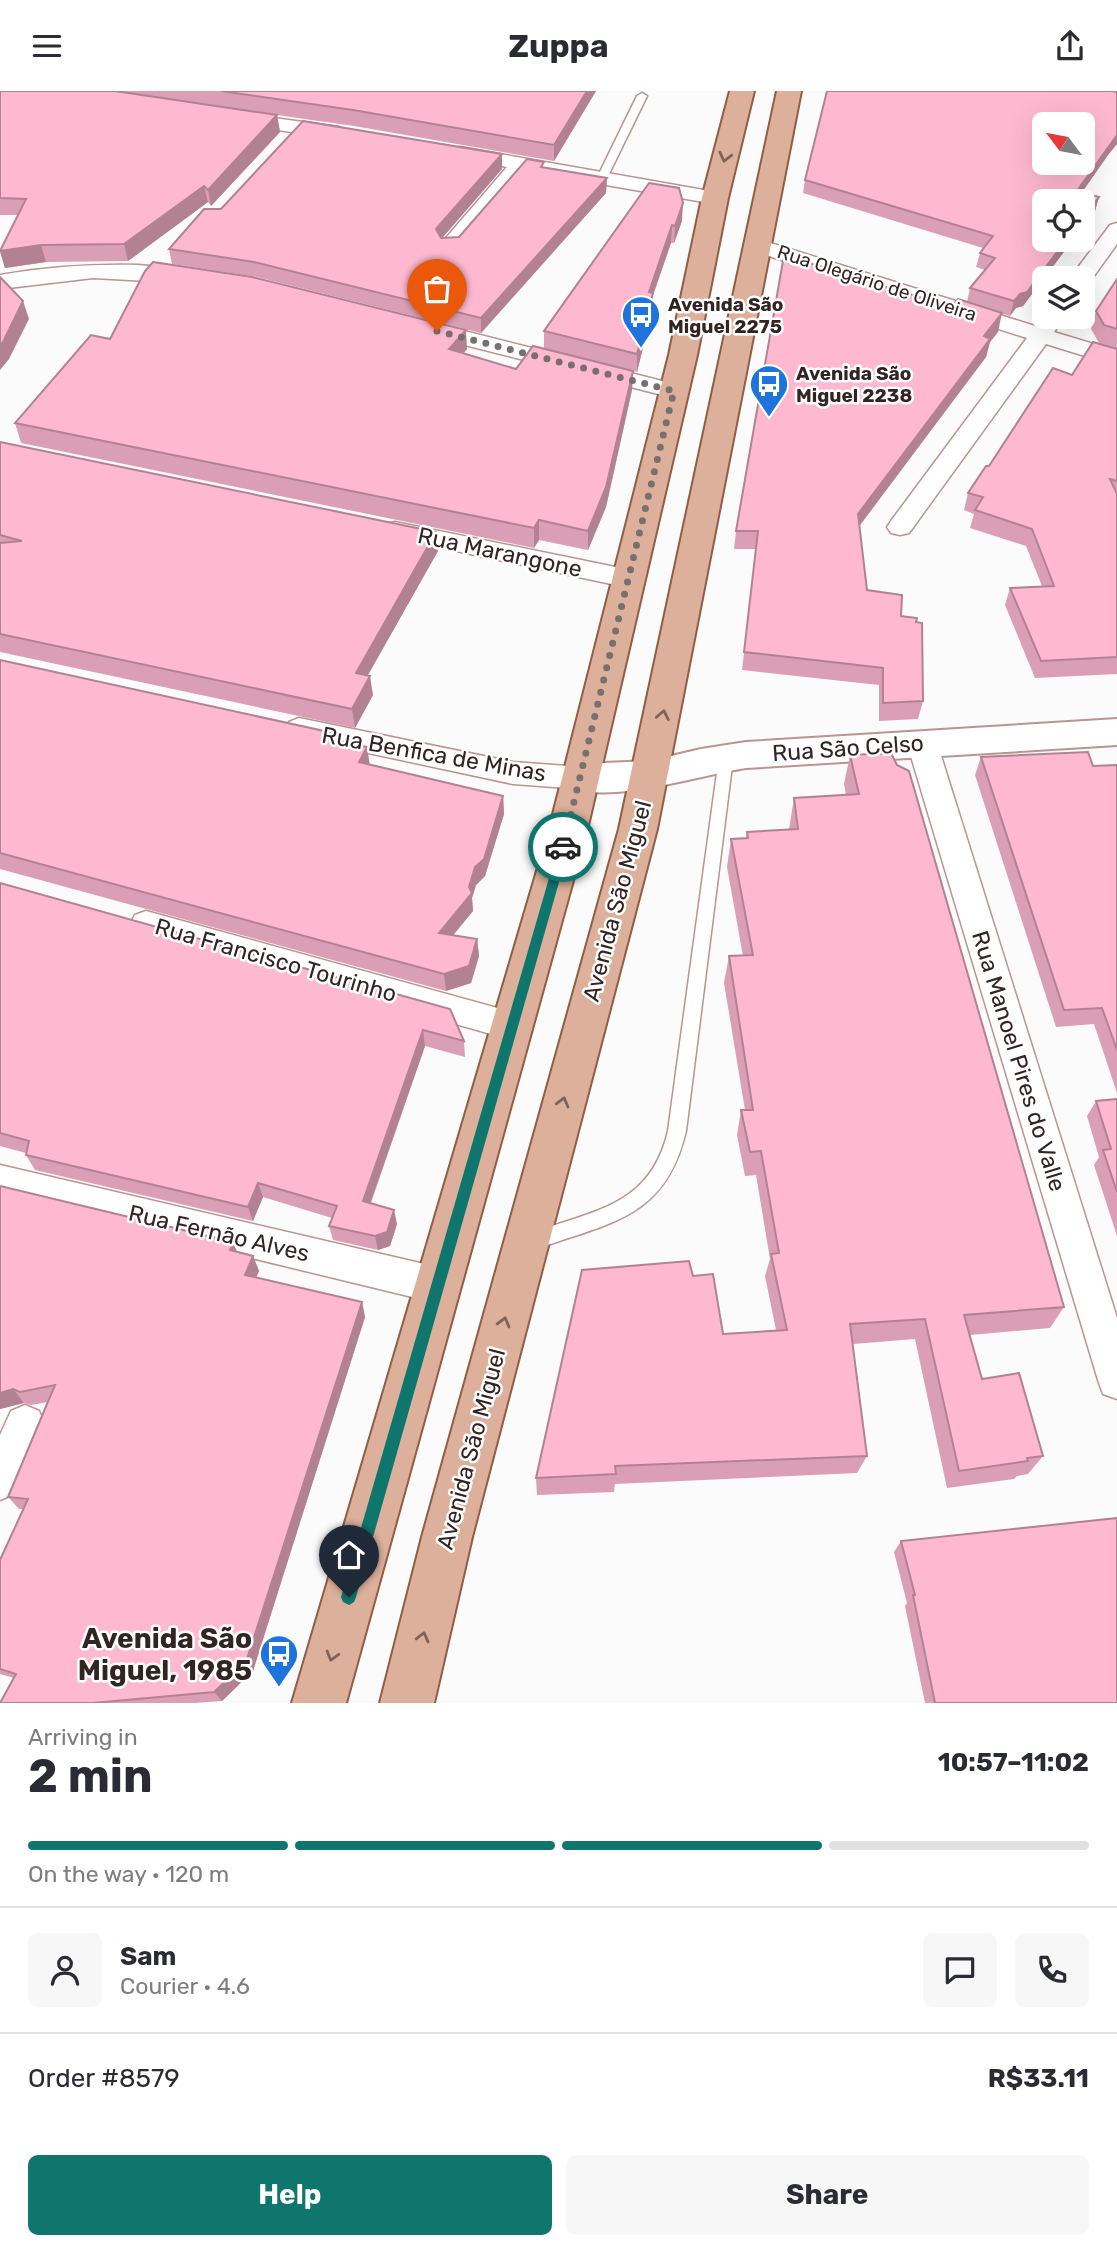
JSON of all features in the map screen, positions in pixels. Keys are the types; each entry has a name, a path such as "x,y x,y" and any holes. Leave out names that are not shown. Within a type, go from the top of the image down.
{"main road":[{"path":"319,1703 581,778 699,286 715,198 742,91"},
{"name":"Avenida São Miguel","path":"407,1703 447,1537 650,775 789,91"}],"street":[{"path":"216,116 364,137"},
{"path":"281,147 299,127"},
{"path":"441,150 715,198"},
{"path":"450,247 521,164"},
{"path":"1090,266 1117,229"},
{"name":"Rua Olegário de Oliveira","path":"758,245 1032,322"},
{"path":"0,282 47,273 92,269 146,271 210,279"},
{"path":"397,321 674,391"},
{"path":"900,527 1044,329"},
{"name":"Rua Olegário de Oliveira","path":"1052,329 1117,359"},
{"name":"Rua Marangone","path":"370,525 630,579"},
{"name":"Rua Benfica de Minas","path":"270,723 513,773 581,778"},
{"name":"Rua São Celso","path":"581,778 650,775 726,758 1117,732"},
{"name":"Rua Manoel Pires do Valle","path":"922,743 1117,1380"},
{"name":"Rua Francisco Tourinho","path":"121,917 512,1025"},
{"name":"Rua Fernão Alves","path":"0,1181 437,1285"},
{"path":"0,1480 25,1425"}],"lane":[{"path":"602,178 642,96"},
{"path":"525,1244 629,1204 647,1193 671,1156 677,1131 726,758"}],"building":[{"path":"0,91 115,91 277,115 208,190 204,186 124,244 41,245 0,251 26,199 0,198"},
{"path":"221,91 587,91 554,145 353,110"},
{"path":"827,91 1117,92 1117,135 1096,164 1096,112 1032,112 1032,175 1088,175 1078,189 1032,189 1032,252 1057,252 1046,266 1032,266 1032,285 1014,301 970,288 995,258 980,253 993,236 805,180"},
{"path":"303,121 502,154 436,229 441,238 459,237 527,159 544,162 541,167 607,178 481,318 254,262 169,249 204,209 221,209"},
{"path":"649,183 679,188 683,203 675,226 672,225 649,292 653,293 637,354 544,331"},
{"path":"784,255 951,307 958,299 1002,313 984,336 990,339 858,514 867,590 902,595 901,616 917,618 916,622 922,623 923,701 883,703 883,668 744,652 758,531 736,531"},
{"path":"153,262 252,277 466,330 449,349 516,369 533,346 633,371 606,487 588,531 539,520 534,528 15,423 91,335 110,339 145,271"},
{"path":"0,277 23,301 0,345"},
{"path":"1117,279 1117,329 1104,325 1096,311"},
{"path":"1093,342 1117,349 1117,481 1110,479 1117,494 1117,657 1041,661 1010,588 1054,586 1032,529 975,510 983,497 968,493 986,466 989,466 1053,368 1072,375"},
{"path":"0,442 436,532 356,673 370,676 352,709 0,634 0,543 22,541 0,535"},
{"path":"0,660 338,734 335,740 367,747 359,762 503,796 484,859 475,867 469,887 472,893 439,933 477,939 469,966 444,974 0,853"},
{"path":"1088,752 1093,766 1117,765 1117,1050 1102,1008 1064,1010 981,757"},
{"path":"891,753 897,765 909,771 1064,1307 964,1315 982,1379 1019,1373 1043,1456 1027,1458 1028,1461 959,1471 925,1319 850,1324 867,1456 615,1466 616,1474 536,1478 582,1270 689,1261 693,1276 713,1274 723,1334 787,1330 771,1254 779,1253 761,1151 750,1152 741,1110 753,1110 729,956 753,955 731,839 748,838 747,832 798,829 794,798 859,794 850,755"},
{"path":"0,883 450,1009 464,1041 423,1030 363,1201 394,1210 387,1232 375,1236 329,1226 337,1206 258,1183 248,1207 26,1155 29,1141 0,1133"},
{"path":"1117,1099 1117,1192 1103,1150 1111,1149 1096,1101"},
{"path":"0,1186 233,1242 230,1250 253,1256 245,1275 362,1302 246,1662 214,1692 93,1703 0,1703 16,1674 0,1669 0,1560 28,1499 8,1497 55,1385 0,1393"},
{"path":"1117,1518 1117,1703 935,1703 915,1595 901,1541"}],"way so far":[{"path":"437,331 674,391 563,847"}],"place":[{"name":"Avenida São Miguel 2275","path":"641,349"},
{"name":"Avenida São Miguel 2238","path":"769,418"},
{"name":"Avenida São Miguel, 1985","path":"279,1688"}],"route":[{"path":"349,1597 563,847"}]}
